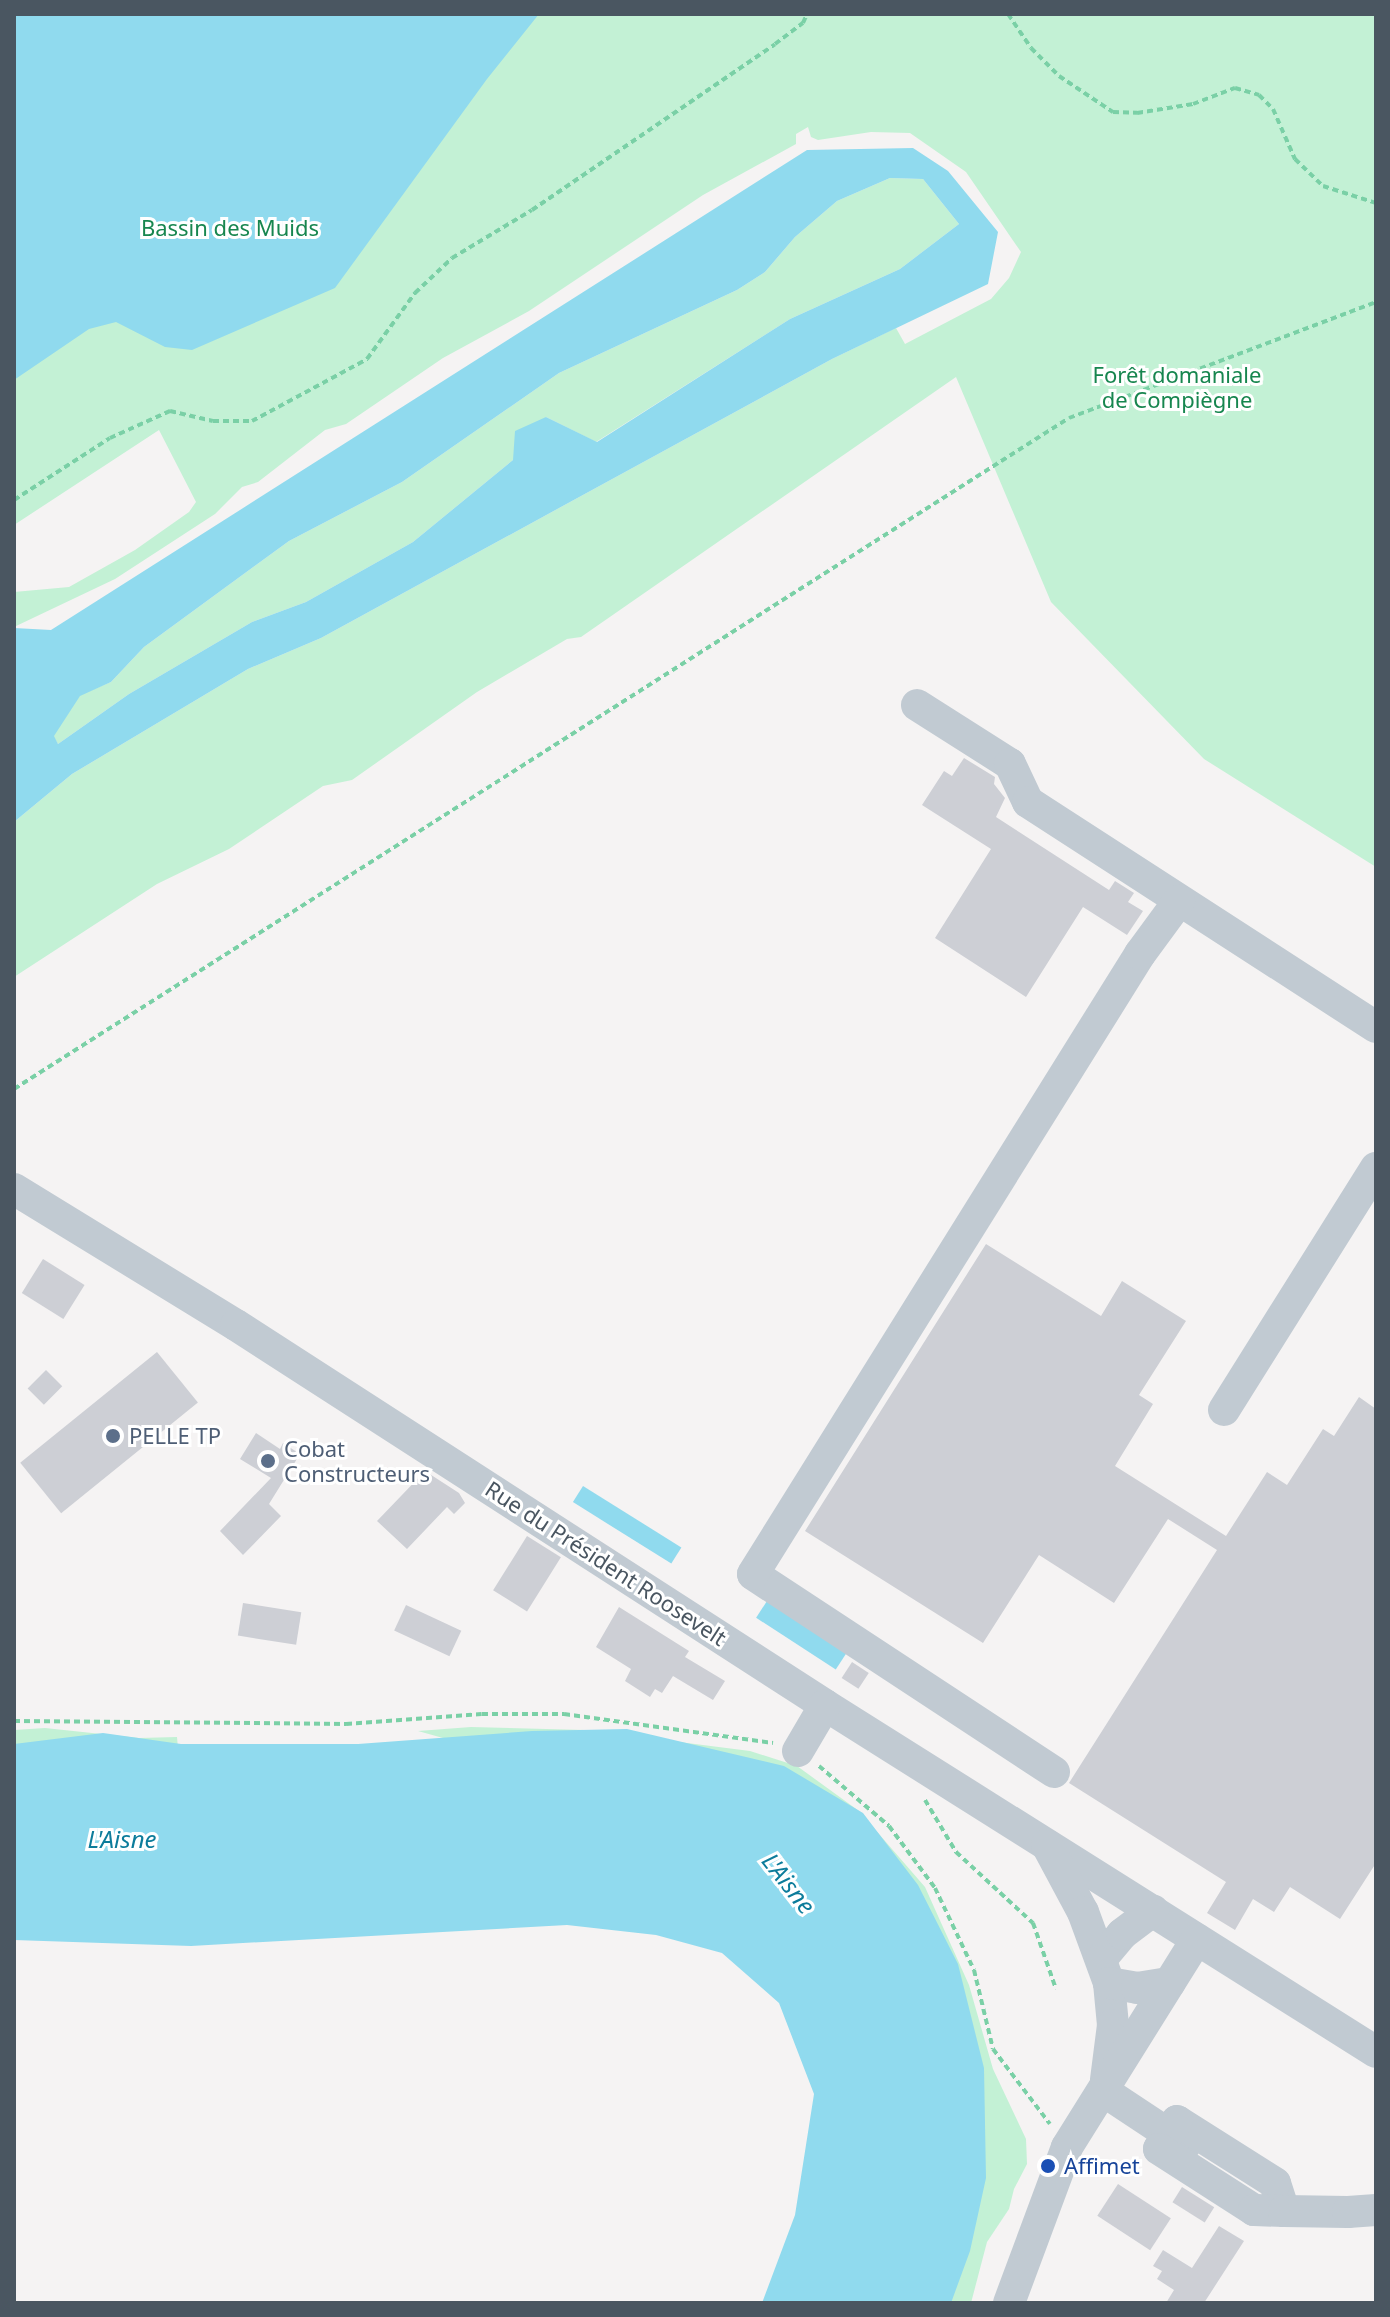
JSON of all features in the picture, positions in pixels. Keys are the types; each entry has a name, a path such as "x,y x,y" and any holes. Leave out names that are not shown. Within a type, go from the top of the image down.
{"street":[{"path":"917,705 1010,764 1028,802 1376,1027"},
{"path":"1054,1772 753,1574 1140,954 1179,901"},
{"path":"1224,1410 1376,1168"},
{"name":"Rue du Président Roosevelt","path":"14,1189 236,1325 825,1705 1376,2052"},
{"path":"798,1751 825,1705"},
{"path":"1046,1844 1083,1912 1106,1970 1113,2025 1105,2092"},
{"path":"1106,1970 1122,1934 1153,1911"},
{"path":"1009,2303 1067,2147 1105,2092 1197,1939"},
{"path":"1106,1970 1137,1988 1170,1983"},
{"path":"1105,2092 1284,2211 1376,2210"}],"path":[{"path":"14,500 110,438 170,411 213,421 252,421 367,359 415,293 452,258 532,210 775,44 803,23 807,14"},
{"path":"1008,14 1031,48 1059,76 1113,112 1137,113 1193,104 1235,88 1259,95 1273,109 1295,159 1323,186 1376,203"},
{"path":"14,1089 1069,418 1376,302"},
{"path":"14,1721 346,1724 482,1714 564,1714 780,1744 798,1751 840,1780 889,1826 935,1888 974,1970 993,2049 1067,2147"},
{"path":"913,1760 926,1805 956,1852 1033,1923 1056,1989"}],"green space":[{"name":"Forêt domaniale de Compiègne","path":"14,14 1376,14 1376,867 1204,759 1051,602 956,377 581,637 567,639 477,692 352,780 323,786 229,849 157,884 14,977 14,822 72,774 248,669 321,638 832,359 896,328 905,344 991,299 1009,278 1021,252 966,172 910,133 871,132 818,140 811,137 808,127 796,134 796,144 703,195 529,311 443,358 346,424 325,430 258,482 242,487 215,514 115,579 14,627 14,592 69,587 135,550 189,512 196,502 159,430 14,525"},
{"path":"890,178 923,179 959,224 900,269 790,319 596,442 546,417 513,460 413,542 306,602 252,622 129,694 58,744 53,736 80,695 111,682 144,647 289,541 402,482 559,373 737,290 765,272 795,237 837,201"},
{"path":"471,1727 585,1730 750,1751 797,1766 859,1811 925,1887 969,1985 993,2069 1026,2139 1027,2164 1014,2189 1009,2209 987,2242 971,2303 936,2303 971,2203 552,1741 443,1738 418,1731"},
{"path":"45,1728 139,1738 177,1737 178,1748 14,1753 14,1730"}],"water":[{"name":"Bassin des Muids","path":"14,14 539,14 487,79 335,288 192,350 165,347 116,322 89,329 14,380"},
{"path":"913,148 948,171 998,232 988,284 832,359 321,638 248,669 72,774 14,822 14,628 51,630 807,150","holes":["890,178 923,179 959,224 900,269 790,319 597,442 546,417 515,431 513,460 413,542 306,602 252,622 129,694 58,744 54,736 80,696 111,682 144,647 289,541 402,482 559,373 737,290 765,272 795,237 837,201"]},
{"path":"583,1486 681,1547 671,1564 573,1502"},
{"path":"767,1601 847,1653 836,1670 756,1618"},
{"name":"L'Aisne","path":"627,1729 784,1766 863,1813 918,1885 958,1964 984,2068 986,2178 970,2251 951,2303 762,2303 795,2215 814,2094 779,2003 722,1953 656,1935 567,1925 191,1946 14,1940 14,1744 103,1733 181,1744 358,1744 532,1731"}],"building":[{"path":"964,758 995,777 994,784 1005,798 996,817 1109,890 1115,881 1134,893 1128,902 1143,911 1127,935 1083,907 1026,997 935,938 991,849 922,805 944,771 952,776"},
{"path":"986,1244 1101,1316 1122,1281 1186,1321 1139,1395 1153,1404 1115,1466 1226,1536 1267,1472 1287,1485 1323,1429 1334,1436 1359,1397 1376,1409 1376,1863 1340,1919 1290,1887 1274,1912 1253,1899 1235,1930 1207,1913 1226,1882 1069,1783 1217,1550 1168,1519 1114,1603 1039,1555 983,1643 805,1531"},
{"path":"43,1259 85,1285 63,1319 22,1293"},
{"path":"157,1352 198,1403 61,1513 20,1463"},
{"path":"46,1370 62,1386 44,1405 28,1388"},
{"path":"256,1433 280,1449 283,1443 300,1454 269,1504 281,1516 243,1555 220,1531 271,1478 240,1459"},
{"path":"425,1471 459,1493 465,1503 454,1514 447,1507 407,1549 377,1521"},
{"path":"527,1536 561,1557 527,1611 493,1590"},
{"path":"243,1603 301,1612 296,1645 238,1636"},
{"path":"406,1605 461,1631 449,1656 394,1630"},
{"path":"619,1607 689,1651 685,1657 725,1681 713,1700 673,1676 662,1693 655,1689 650,1697 625,1681 631,1669 596,1647"},
{"path":"852,1662 869,1673 858,1689 842,1678"},
{"path":"1118,2184 1171,2218 1150,2250 1097,2216"},
{"path":"1182,2187 1214,2207 1205,2222 1172,2202"},
{"path":"1219,2226 1244,2241 1204,2303 1166,2303 1174,2290 1157,2279 1162,2271 1153,2266 1163,2250 1192,2268"}],"place":[{"name":"PELLE TP","path":"113,1436"},
{"name":"Cobat Constructeurs","path":"268,1461"},
{"name":"Affimet","path":"1048,2166"}]}
